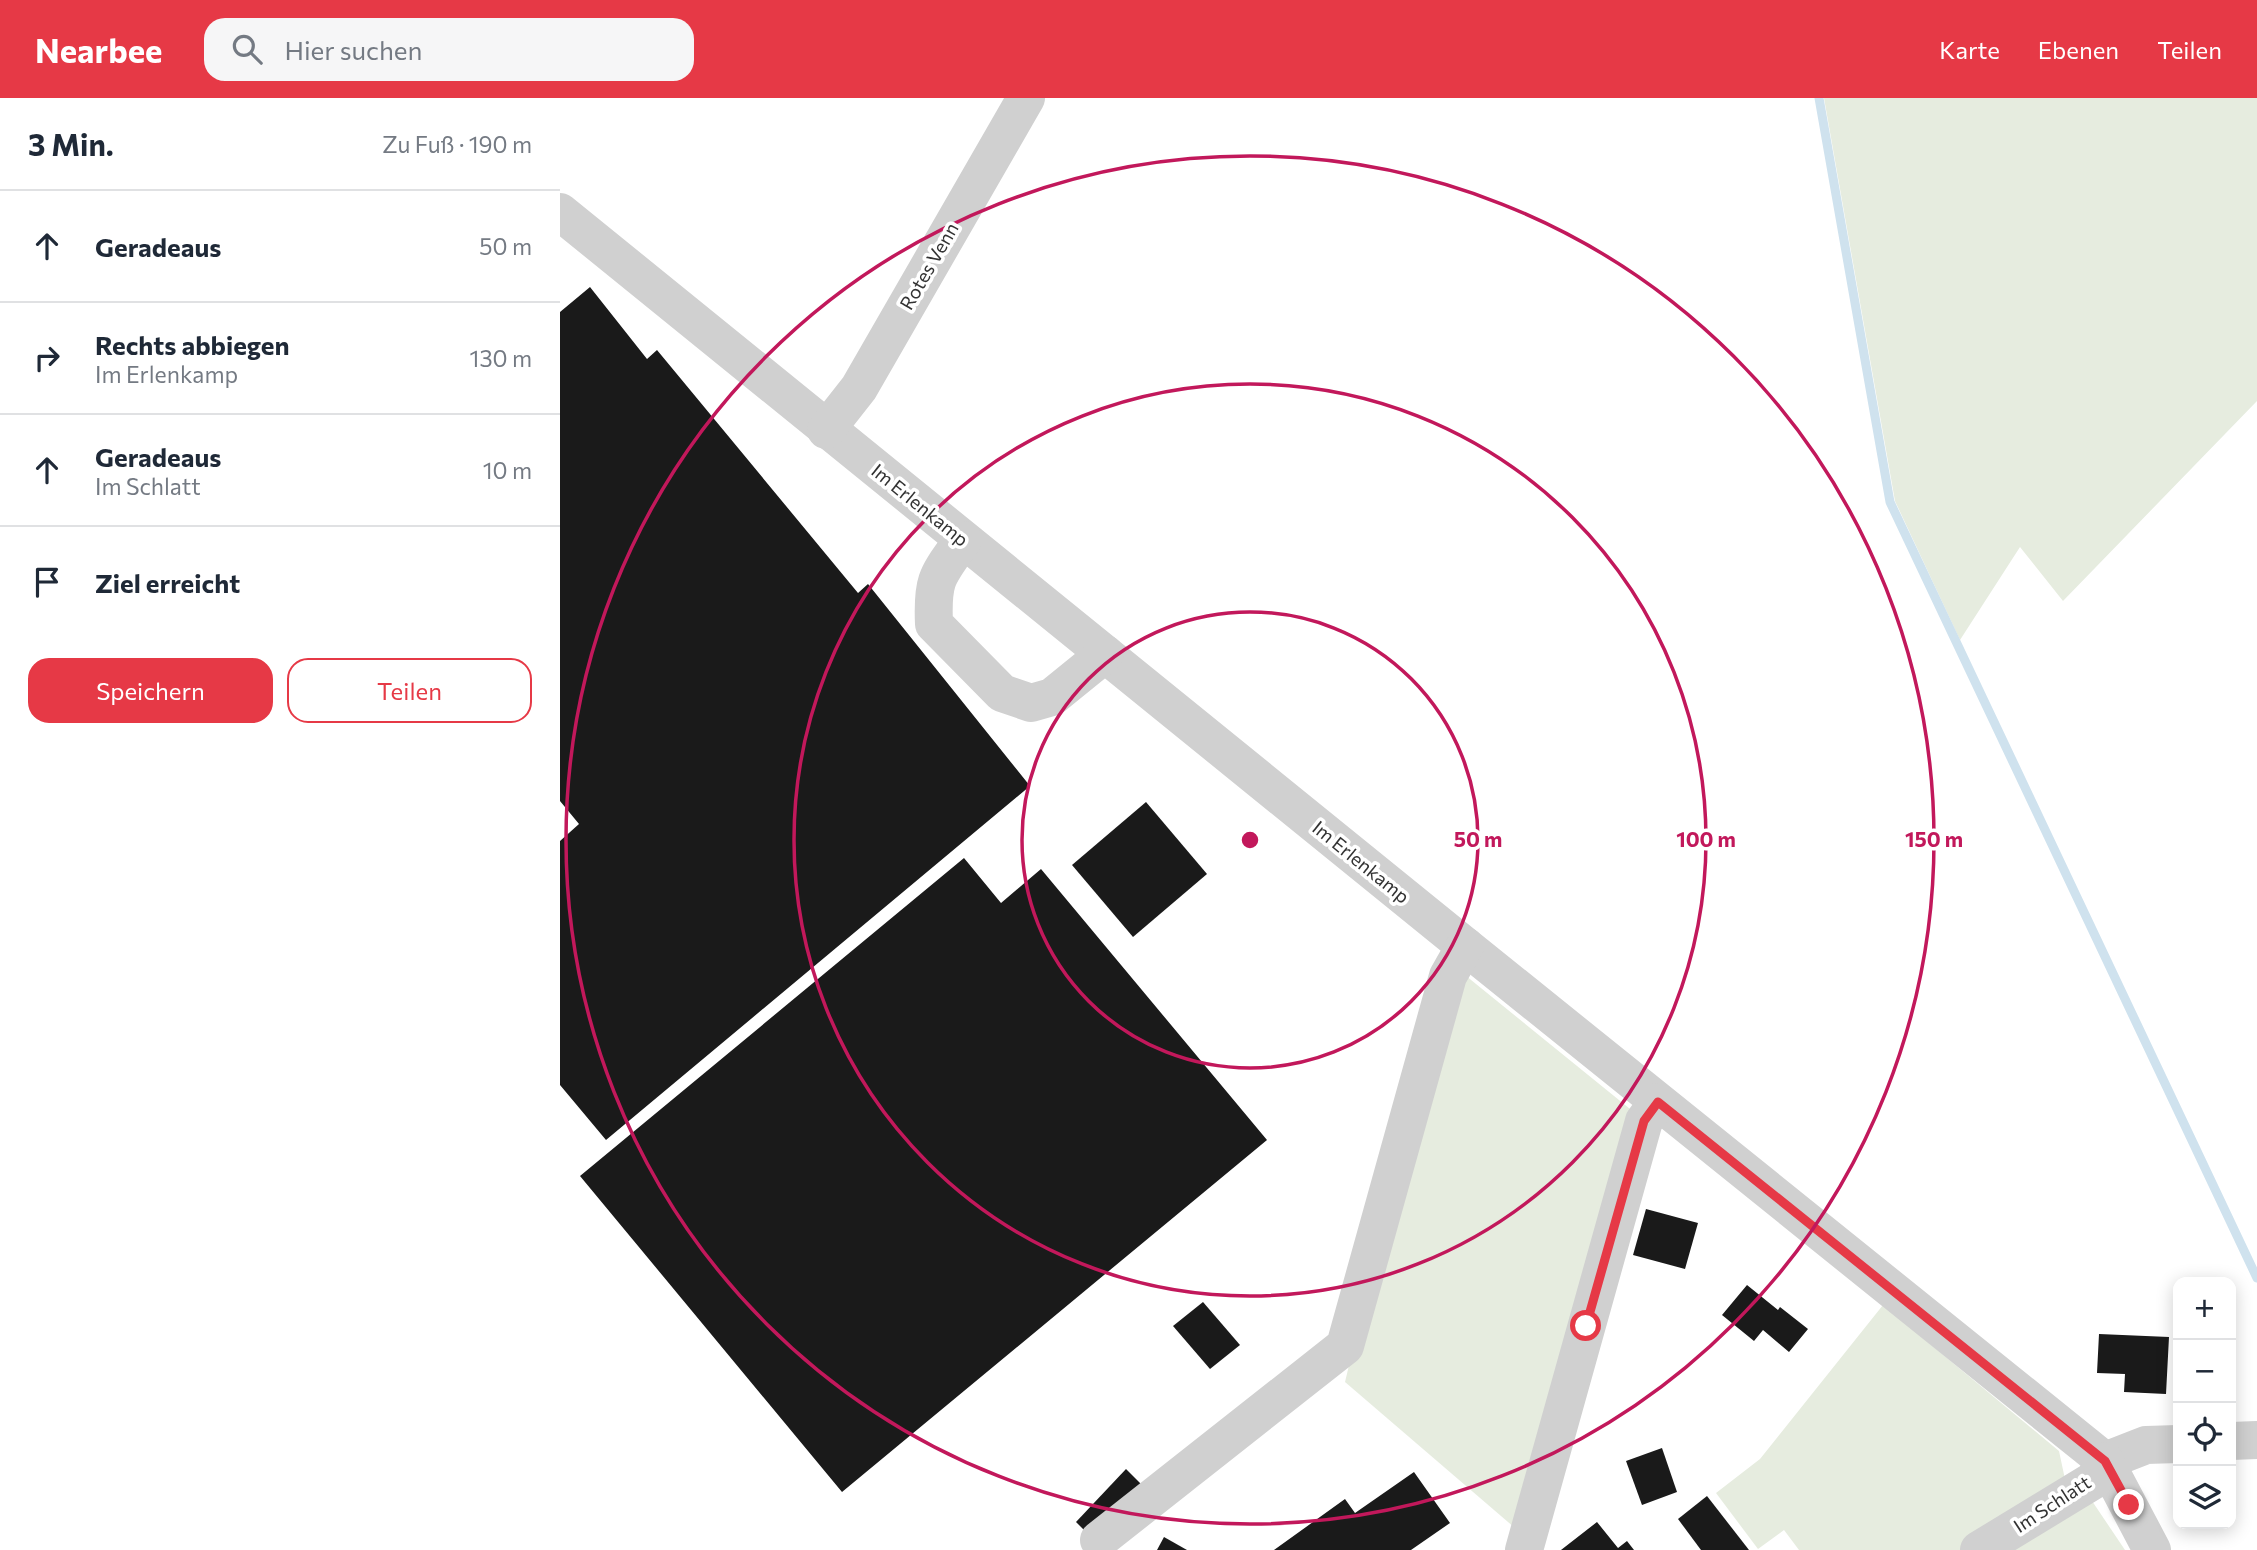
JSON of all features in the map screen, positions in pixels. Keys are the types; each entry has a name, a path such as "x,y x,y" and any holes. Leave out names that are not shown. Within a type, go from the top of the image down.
{"street":[{"name":"Rotes Venn","path":"826,430 859,388 1026,98"},
{"name":"Im Erlenkamp","path":"560,212 826,430 2105,1461"},
{"path":"963,540 939,573 932,593 934,624 1002,693 1031,703 1052,696 1105,654"},
{"path":"1099,1541 1345,1346 1448,976 1465,946"},
{"path":"1524,1550 1644,1121 1658,1102"},
{"path":"2236,1441 2257,1440"},
{"path":"2105,1461 2146,1446 2173,1444"},
{"name":"Im Schlatt","path":"1979,1550 2094,1480 2105,1461"},
{"name":"Im Schlatt","path":"2105,1461 2152,1550"}],"shaded area":[{"path":"1824,98 2257,98 2257,401 2063,601 2020,547 1960,640 1895,501"},
{"path":"1460,971 1635,1113 1515,1528 1345,1382 1440,988"},
{"path":"1883,1305 2059,1451 2066,1484 1961,1550 1799,1550 1784,1530 1758,1549 1716,1493 1760,1459"},
{"path":"2088,1495 2125,1550 1995,1550"}],"building":[{"path":"590,287 647,359 657,350 858,593 868,584 1030,786 606,1140 560,1085 560,841 579,824 560,801 560,312"},
{"path":"1146,802 1207,874 1133,937 1072,865"},
{"path":"964,858 1001,903 1041,869 1267,1140 842,1492 580,1176"},
{"path":"1646,1209 1698,1223 1685,1269 1633,1255"},
{"path":"1747,1285 1778,1310 1780,1307 1808,1329 1789,1352 1763,1330 1754,1341 1722,1315"},
{"path":"1203,1302 1240,1345 1210,1369 1173,1326"},
{"path":"2099,1334 2169,1337 2166,1394 2124,1392 2125,1374 2097,1373"},
{"path":"1662,1448 1677,1492 1642,1505 1626,1461"},
{"path":"1126,1469 1143,1486 1093,1539 1076,1522"},
{"path":"1414,1472 1450,1523 1411,1550 1274,1550 1345,1499 1355,1513"},
{"path":"1707,1496 1749,1550 1701,1550 1678,1519"},
{"path":"1597,1522 1618,1548 1627,1541 1634,1550 1561,1550"},
{"path":"1164,1537 1187,1550 1157,1550"}],"waterway":[{"path":"1819,98 1890,502 2257,1278"}],"route":[{"path":"1586,1326 1644,1121 1658,1102 2105,1461 2129,1505"}]}
